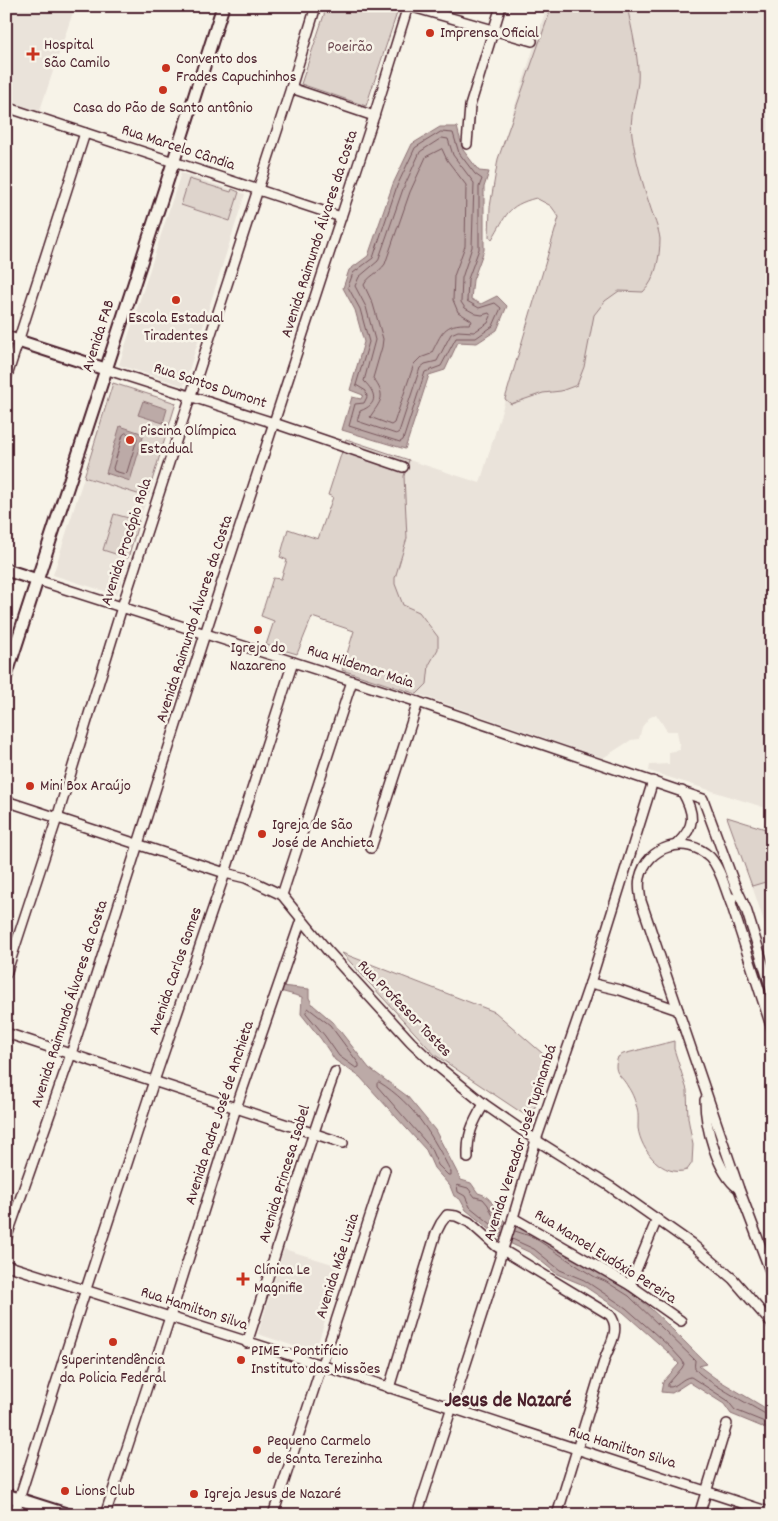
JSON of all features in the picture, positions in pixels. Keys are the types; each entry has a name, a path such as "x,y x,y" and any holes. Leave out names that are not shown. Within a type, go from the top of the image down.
{"main road":[{"name":"Avenida FAB","path":"6,676 223,6"},
{"name":"Rua Santos Dumont","path":"6,337 105,370"},
{"name":"Rua Hildemar Maia","path":"6,570 37,580"},
{"path":"6,1495 69,1515"}],"street":[{"name":"Avenida Procópio Rola","path":"6,974 316,6"},
{"path":"408,6 532,41"},
{"name":"Avenida Raimundo Álvares da Costa","path":"6,1239 71,1054 408,6"},
{"path":"468,144 470,106 501,6"},
{"path":"291,88 374,116"},
{"name":"Rua Marcelo Cândia","path":"6,107 341,218"},
{"path":"6,378 85,133"},
{"name":"Rua Santos Dumont","path":"105,370 403,467"},
{"name":"Rua Hildemar Maia","path":"37,580 418,702 703,799 734,884"},
{"name":"Avenida Carlos Gomes","path":"14,1515 154,1081 225,873 293,662"},
{"path":"282,895 352,681"},
{"path":"371,848 418,702"},
{"name":"Avenida Vereador José Tupinambá","path":"417,1515 513,1219 536,1140 590,982 653,781"},
{"path":"682,791 688,801 692,822 690,830 677,844 656,853 648,861 643,868 638,889 738,1189 772,1276"},
{"name":"Rua Professor Tostes","path":"6,802 253,881 282,895 301,920 411,1042 460,1085 536,1140 611,1187 692,1244 733,1279 772,1324"},
{"path":"677,844 695,847 709,856 714,863 731,903 772,1029"},
{"path":"731,903 734,884"},
{"path":"734,884 746,909 772,992"},
{"name":"Avenida Padre José de Anchieta","path":"105,1515 236,1108 301,920"},
{"path":"590,982 678,1010"},
{"path":"6,1033 343,1143"},
{"name":"Avenida Princesa Isabel","path":"247,1343 279,1246 313,1132 335,1072"},
{"path":"468,1158 470,1129 484,1104"},
{"name":"Avenida Mãe Luzia","path":"273,1515 385,1170"},
{"path":"389,1388 434,1240 440,1223 450,1214 469,1222 496,1246 504,1247 610,1315 616,1328 557,1515"},
{"name":"Rua Manoel Eudóxio Pereira","path":"513,1219 630,1285 681,1321"},
{"path":"630,1285 657,1219"},
{"name":"Rua Hamilton Silva","path":"6,1265 772,1512"},
{"path":"699,1515 727,1424"}],"shaded area":[{"name":"Hospital São Camilo","path":"6,6 75,6 39,113 6,103"},
{"path":"547,6 772,6 772,810 649,771 650,765 669,764 669,752 680,750 677,731 667,731 656,714 649,718 642,727 639,739 631,740 603,758 417,694 342,671 409,460 480,483 550,251 567,177 498,159"},
{"name":"Escola Estadual Tiradentes","path":"181,173 245,194 184,386 119,365"},
{"path":"84,477 147,497 117,595 53,575"},
{"path":"727,817 772,831 772,945 734,833"},
{"path":"284,1249 342,1267 315,1353 258,1334"}],"green space":[{"name":"Poeirão","path":"327,6 389,6 398,10 366,106 301,84"},
{"path":"552,6 627,6 638,65 638,82 631,129 642,180 660,239 659,253 654,274 643,292 619,291 605,301 594,315 584,367 577,385 561,391 543,393 511,404 505,399 559,217 551,206 536,198 526,201 508,213 492,239 489,237 490,207 498,159"},
{"path":"189,179 231,192 232,189 239,192 230,221 181,205"},
{"name":"Piscina Olímpica Estadual","path":"113,383 176,403 147,497 84,477"},
{"path":"346,439 409,460 404,476 407,538 395,578 395,584 403,605 419,612 438,637 438,649 429,665 427,684 417,694 342,670 354,631 312,617 297,654 266,645 274,621 261,616 273,578 281,579 287,560 280,557 288,529 318,539 333,497 328,495"},
{"path":"114,514 139,521 128,558 103,550"},
{"path":"727,817 772,831 772,880 752,886"},
{"path":"342,953 495,1012 550,1060 531,1119 435,1055"},
{"path":"674,1041 674,1049 687,1090 688,1118 693,1145 692,1163 687,1170 678,1171 662,1166 648,1154 640,1137 635,1101 618,1074 616,1067 618,1057 623,1054"}],"water":[{"path":"440,127 457,127 463,150 479,171 489,172 484,187 484,250 473,280 471,299 481,304 497,296 507,306 497,330 477,343 458,342 445,370 429,375 405,449 342,430 352,397 361,399 363,395 350,390 364,342 355,310 343,288 349,270 368,256 393,184 412,144"},
{"path":"143,401 167,409 163,423 138,415"},
{"path":"120,426 144,434 130,481 106,473"},
{"path":"281,986 309,989 309,998 313,1005 333,1022 369,1068 407,1096 435,1130 461,1180 471,1183 478,1193 491,1201 506,1222 541,1235 583,1264 607,1276 634,1294 707,1364 699,1366 715,1378 772,1412 772,1431 731,1414 724,1404 689,1382 672,1393 661,1392 663,1382 679,1364 667,1351 623,1312 581,1284 557,1274 531,1253 503,1240 466,1210 460,1199 454,1196 450,1186 434,1168 426,1150 360,1077 335,1060 301,1014 302,997 280,991"}],"place":[{"name":"Imprensa Oficial","path":"430,33"},
{"name":"Hospital São Camilo","path":"33,54"},
{"name":"Convento dos Frades Capuchinhos","path":"166,68"},
{"name":"Casa do Pão de Santo antônio","path":"163,90"},
{"name":"Escola Estadual Tiradentes","path":"176,300"},
{"name":"Piscina Olímpica Estadual","path":"130,440"},
{"name":"Igreja do Nazareno","path":"258,630"},
{"name":"Mini Box Araújo","path":"30,786"},
{"name":"Igreja de São José de Anchieta","path":"262,834"},
{"name":"Clínica Le Magnifie","path":"243,1279"},
{"name":"Superintendência da Policia Federal","path":"113,1342"},
{"name":"PIME - Pontifício Instituto das Missões","path":"241,1360"},
{"name":"Pequeno Carmelo de Santa Terezinha","path":"257,1450"},
{"name":"Lions Club","path":"65,1491"},
{"name":"Igreja Jesus de Nazaré","path":"194,1494"}],"district":[{"name":"Jesus de Nazaré","path":"508,1402"}]}
